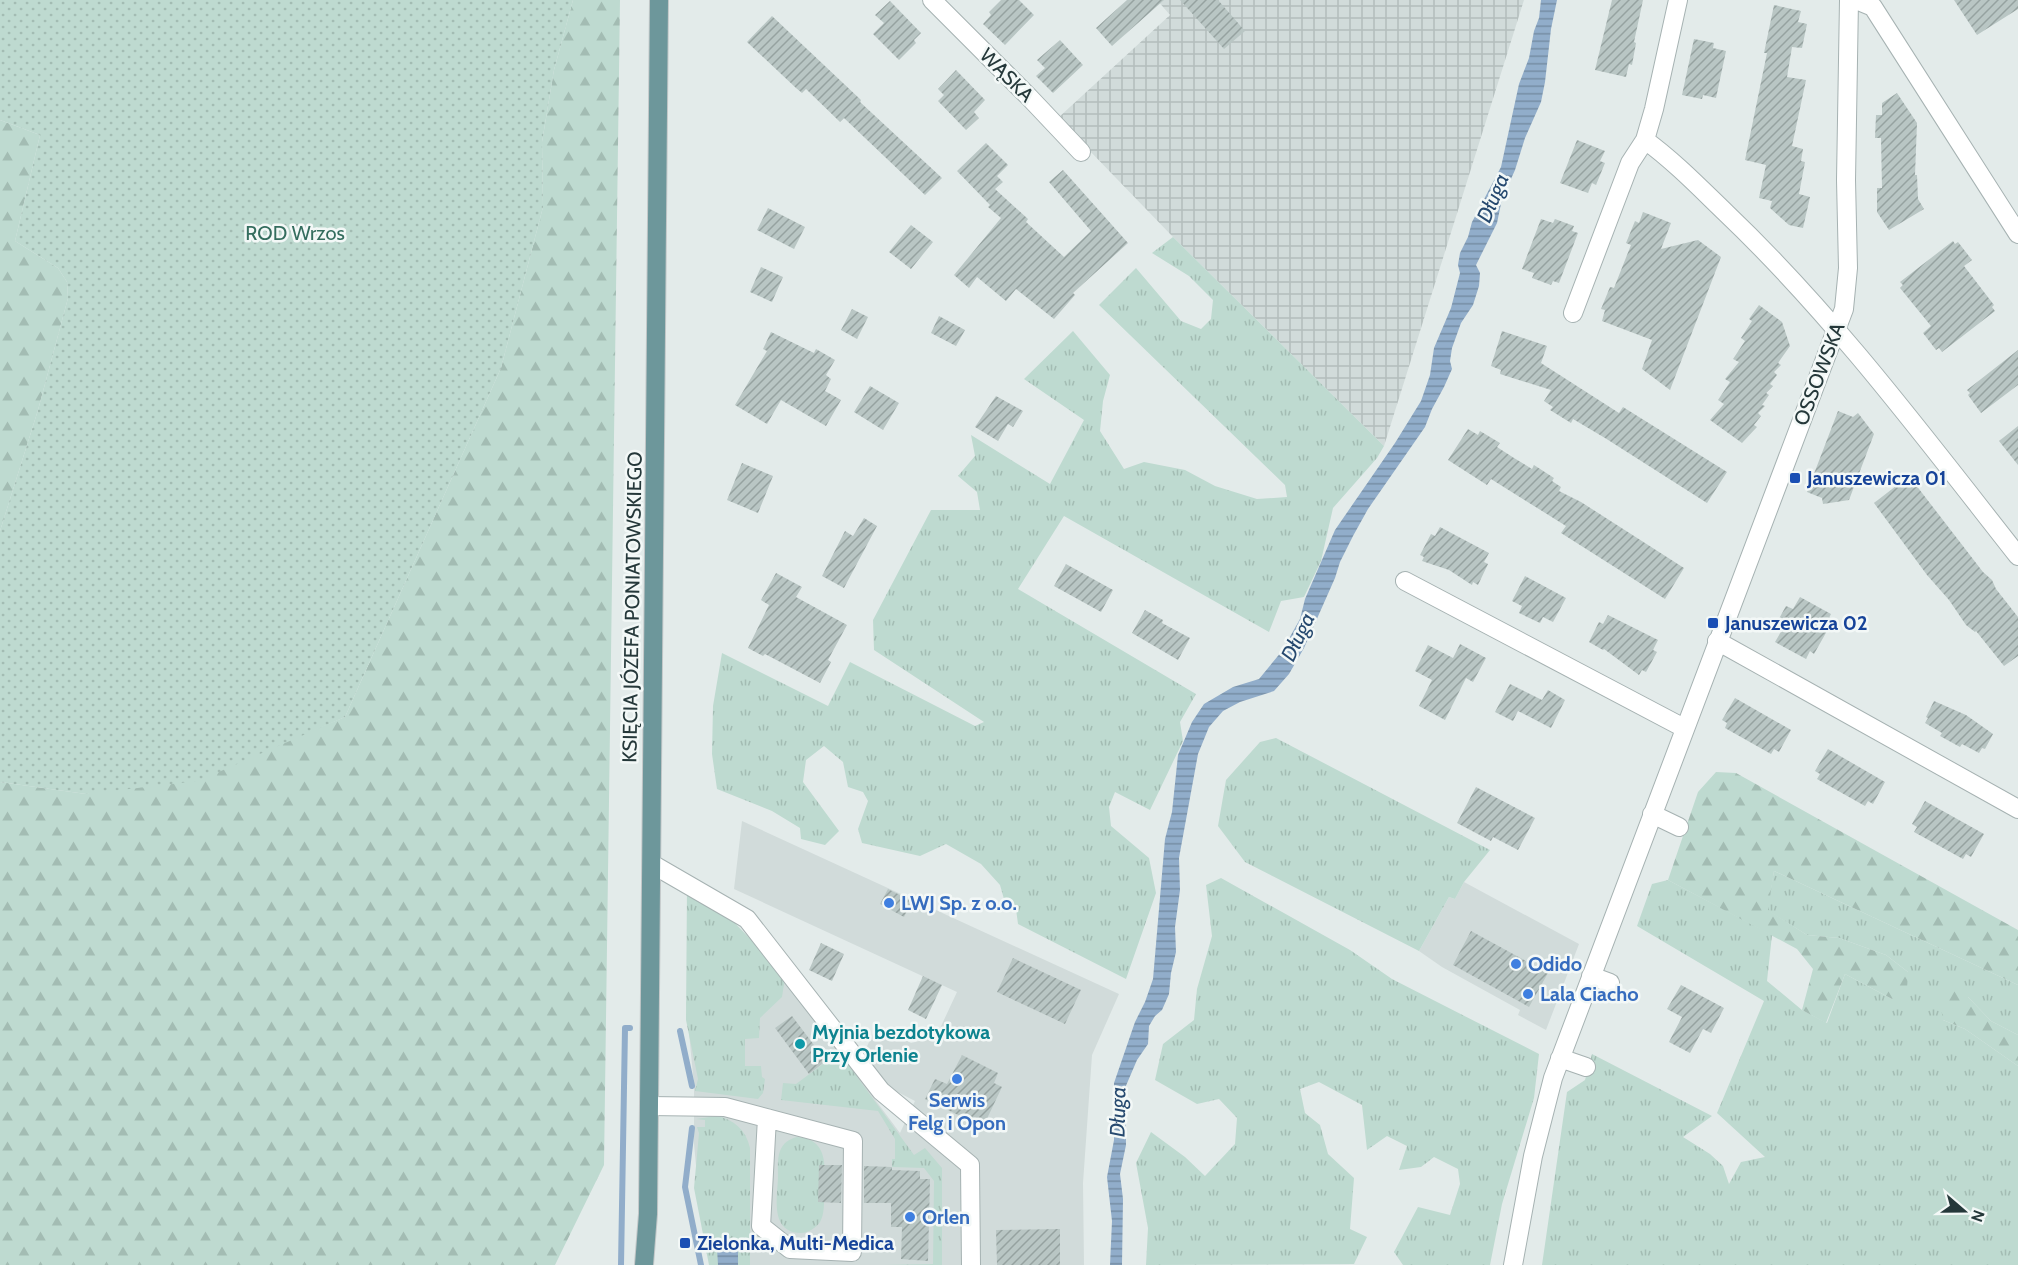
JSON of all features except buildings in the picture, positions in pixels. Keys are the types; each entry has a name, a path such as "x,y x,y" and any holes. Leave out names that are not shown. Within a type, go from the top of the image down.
{"main road":[{"name":"KSIĘCIA JÓZEFA PONIATOWSKIEGO","path":"644,1265 648,1214 659,0"},
{"name":"KSIĘCIA JÓZEFA PONIATOWSKIEGO","path":"648,1214 656,1265"}],"street":[{"name":"WĄSKA","path":"932,0 1081,152"},
{"path":"1573,313 1630,163 1645,140 1654,110 1678,0"},
{"name":"OSSOWSKA","path":"1513,1265 1537,1138 1560,1058 1844,309 1848,282 1846,180 1849,0"},
{"path":"1857,0 1874,7 2018,234"},
{"path":"1645,140 1665,155 1749,236 1836,330 1935,450 2018,556"},
{"path":"1405,581 1684,728"},
{"path":"1717,641 2018,810"},
{"path":"1652,814 1679,827"},
{"path":"652,864 747,919 880,1091 970,1165 971,1265"},
{"path":"1591,976 1610,983"},
{"path":"1560,1058 1586,1067"},
{"path":"649,1106 725,1107 853,1141 852,1252 790,1249 761,1226 766,1118"}],"shaded area":[{"path":"1157,0 1524,0 1384,446 1173,237 1058,118 1170,15"},
{"path":"742,821 1119,994 1092,1055 1083,1183 1084,1265 711,1265 700,1208 694,1144 694,1085 686,1002 787,982 900,1133 915,1101 882,1084 862,1057 877,1025 911,1043 936,1037 957,992 734,889"},
{"path":"1464,882 1579,944 1546,1030 1518,1015 1520,1010 1442,967 1419,951 1449,897 1455,899"}],"green space":[{"name":"ROD Wrzos","path":"0,0 573,0 554,70 542,142 543,207 501,368 345,717 198,781 86,794 0,782 0,531 38,410 68,298 67,282 58,268 15,241 40,135 0,120"},
{"path":"573,0 620,0 604,1165 555,1265 0,1265 0,782 86,794 301,735 345,717 501,368 543,207 542,142 554,70"},
{"path":"0,120 40,135 15,241 58,268 67,282 68,298 38,410 0,531"},
{"path":"1173,237 1384,446 1377,458 1333,508 1321,561 1304,597 1281,601 1269,632 1064,516 1018,589 1196,694 1180,722 1183,741 1150,810 1115,792 1109,807 1111,826 1149,858 1156,893 1126,979 1018,924 1016,909 1004,899 1000,885 981,864 946,844 920,856 862,843 858,829 868,801 863,792 848,787 843,762 824,746 806,760 803,782 839,831 825,845 801,839 800,828 772,811 717,789 712,754 713,706 722,653 828,706 850,662 975,726 984,722 874,650 873,620 931,510 980,510 977,492 958,476 975,456 971,435 1050,484 1084,420 1024,379 1073,331 1110,375 1103,401 1100,431 1124,469 1144,462 1185,470 1215,486 1257,499 1287,497 1285,485 1099,305 1136,268 1181,321 1201,329 1211,319 1213,300 1189,276 1152,253"},
{"path":"1276,738 1490,850 1464,882 1455,899 1449,897 1419,951 1245,862 1218,826 1226,780 1260,742"},
{"path":"1716,772 1736,773 2018,930 2018,985 1774,871 1768,910 1807,935 1839,938 1886,955 1908,972 1907,989 1892,999 1845,974 1826,1023 1802,1010 1813,969 1797,949 1668,880 1698,792"},
{"path":"1774,871 2018,985 2018,1035 1991,1021 1968,997 1943,1020 1965,1029 2018,1066 2018,1265 1542,1265 1567,1092 1585,1080 1592,1054 1712,1116 1683,1137 1710,1154 1723,1166 1729,1184 1741,1162 1765,1157 1717,1113 1764,1001 1637,926 1652,884 1668,880 1772,935 1767,981 1802,1010 1827,1023 1845,974 1892,999 1908,972 1886,955 1839,938 1807,935 1767,910"},
{"path":"1221,878 1350,950 1392,979 1539,1054 1534,1098 1502,1204 1490,1265 1403,1265 1394,1252 1418,1207 1450,1215 1460,1184 1458,1169 1434,1157 1421,1167 1399,1170 1407,1146 1387,1136 1367,1150 1362,1105 1319,1082 1300,1089 1305,1113 1320,1125 1328,1154 1354,1178 1350,1229 1367,1237 1354,1264 1146,1265 1148,1228 1136,1163 1151,1132 1185,1157 1205,1176 1235,1144 1237,1118 1219,1099 1197,1104 1155,1080 1163,1044 1194,1020 1197,989 1212,936 1206,885"},
{"path":"687,886 727,915 785,978 782,997 760,1018 759,1038 745,1039 745,1066 761,1066 762,1077 765,1079 763,1093 758,1099 695,1091 698,1079 686,1020"},
{"path":"1944,986 1968,997 1991,1021 2018,1035 2018,1066 1965,1029 1943,1020 1940,1002"},
{"path":"839,1052 914,1155 925,1148 942,1168 942,1265 884,1265 933,1264 934,1181 924,1168 892,1167 892,1159 895,1159 895,1139 878,1111 781,1100 783,1083 796,1084"},
{"path":"716,1116 738,1126 746,1136 750,1148 750,1265 709,1265 694,1188 699,1133 697,1127 705,1127 705,1120 696,1119"},
{"path":"797,1137 815,1143 820,1149 825,1172 822,1218 814,1228 801,1233 784,1227 780,1221 777,1204 779,1154 781,1148 789,1140"}],"water":[{"name":"Długa","path":"1541,0 1557,0 1541,102 1502,199 1497,223 1476,265 1480,273 1479,286 1473,305 1461,323 1452,348 1450,361 1452,369 1444,387 1425,427 1368,509 1353,536 1304,648 1289,674 1274,691 1240,702 1223,711 1209,727 1198,754 1179,858 1180,890 1175,927 1176,952 1169,994 1162,1010 1149,1026 1148,1044 1137,1060 1125,1088 1126,1145 1120,1174 1123,1199 1122,1265 1110,1265 1112,1221 1107,1177 1114,1140 1114,1083 1153,979 1165,839 1172,812 1178,755 1192,722 1204,704 1233,687 1259,679 1282,651 1300,619 1305,599 1335,530 1421,401 1430,375 1434,348 1451,308 1460,273 1458,265 1460,253 1472,222 1501,167 1519,84 1529,58 1539,18"},
{"path":"738,1246 738,1265 718,1265 717,1248"}],"waterway":[{"path":"621,1265 625,1028 630,1028"},
{"path":"680,1031 692,1086"},
{"path":"692,1128 685,1187 701,1265"}],"place":[{"name":"Januszewicza 01","path":"1795,478"},
{"name":"Januszewicza 02","path":"1713,623"},
{"name":"LWJ Sp. z o.o.","path":"889,903"},
{"name":"Odido","path":"1516,964"},
{"name":"Lala Ciacho","path":"1528,994"},
{"name":"Myjnia bezdotykowa Przy Orlenie","path":"800,1044"},
{"name":"Serwis Felg i Opon","path":"957,1079"},
{"name":"Orlen","path":"910,1217"},
{"name":"Zielonka, Multi-Medica","path":"685,1243"}]}
